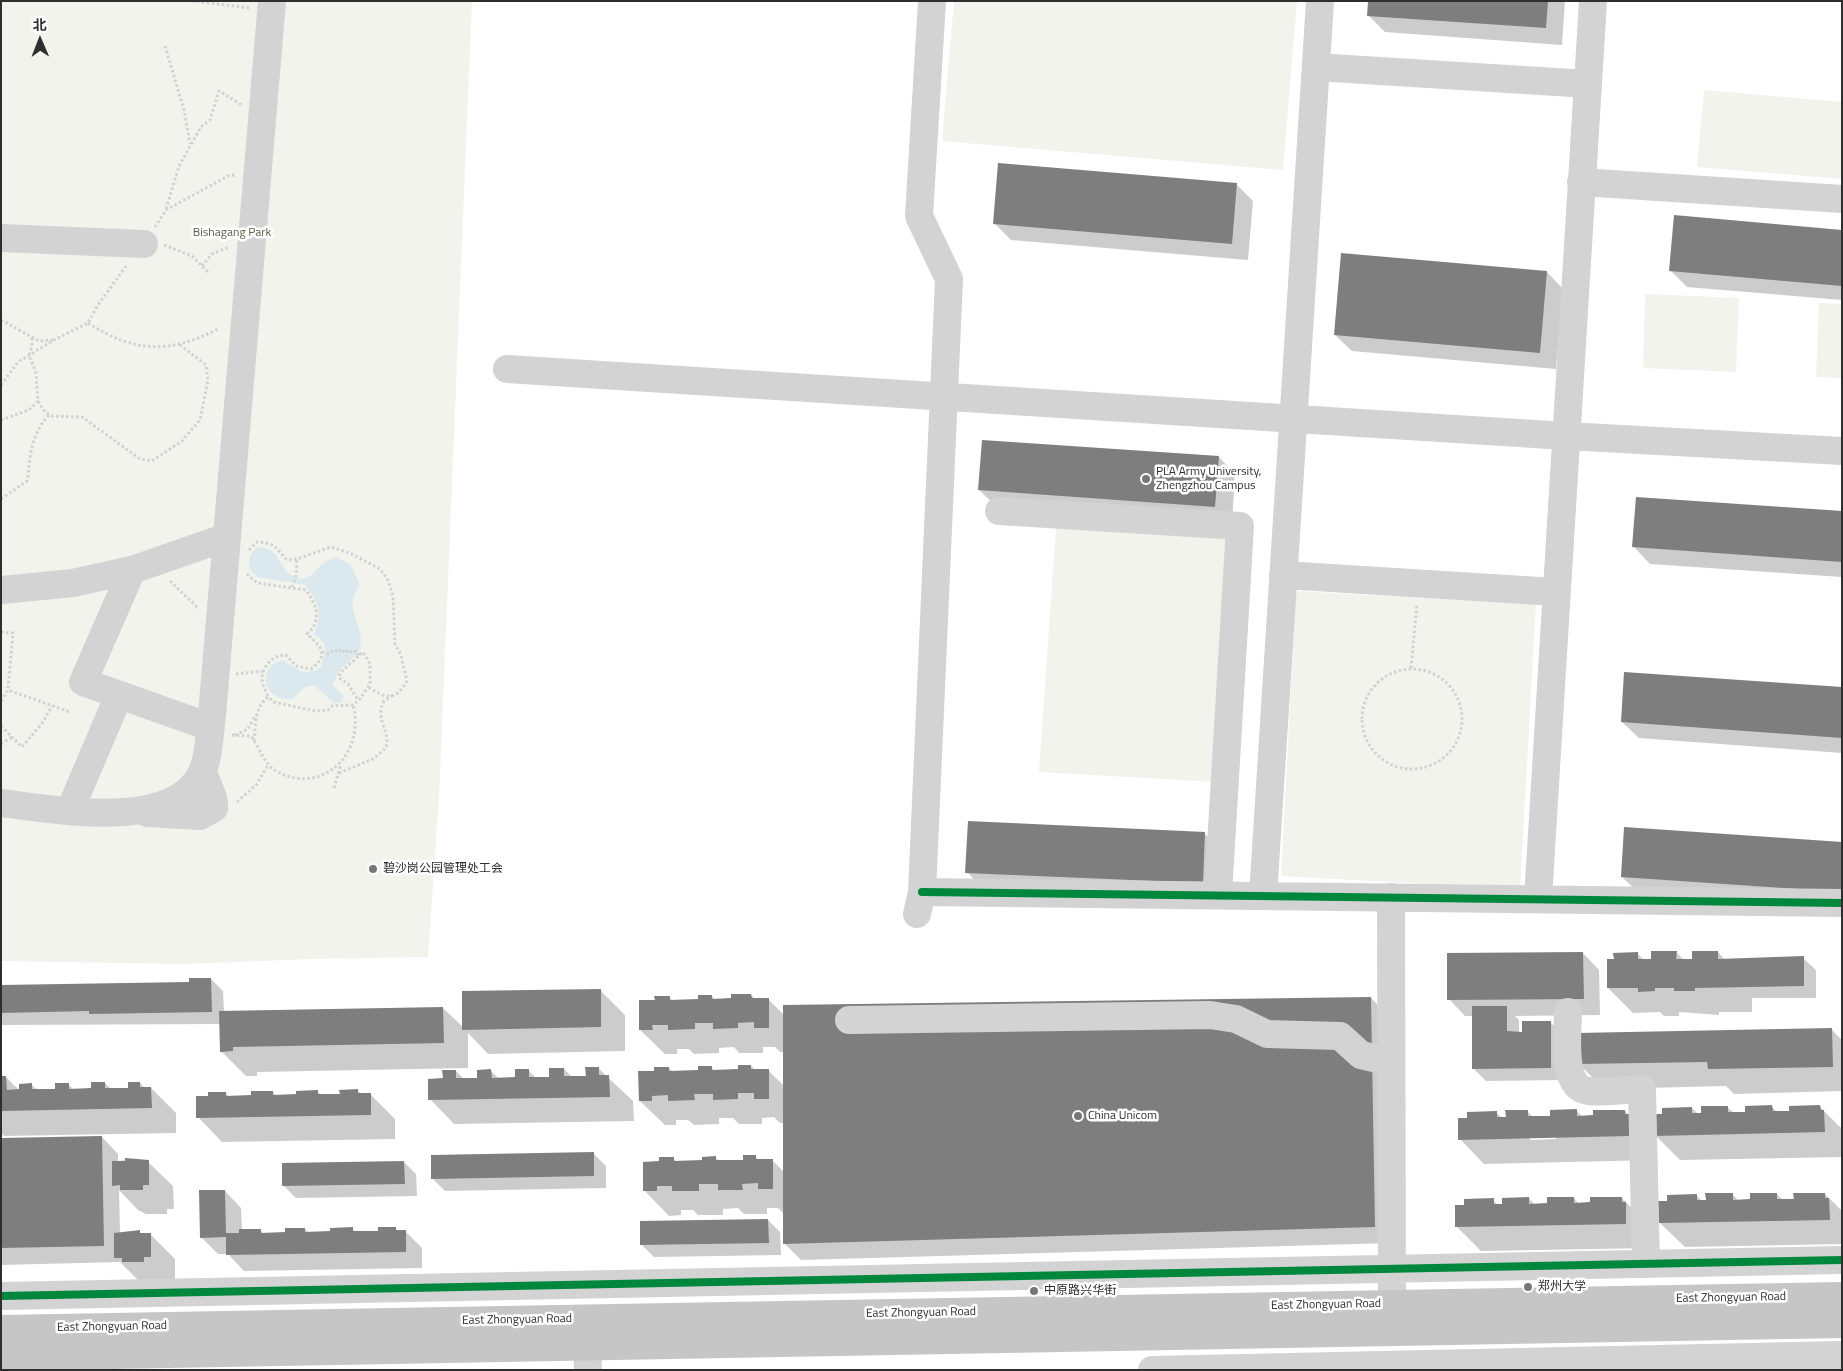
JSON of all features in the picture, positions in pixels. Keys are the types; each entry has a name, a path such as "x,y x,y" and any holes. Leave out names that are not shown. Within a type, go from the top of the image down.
{"main road":[{"name":"East Zhongyuan Road","path":"1,1329 1842,1296"},
{"path":"1,1357 587,1358 1508,1330 1842,1324"}],"street":[{"path":"932,1 919,216 949,279 919,903 1218,895 1842,904"},
{"path":"1263,896 1320,1"},
{"path":"1538,899 1593,1"},
{"path":"135,812 163,805 184,792 203,771 222,731 220,629 237,545 231,498 272,6"},
{"path":"1316,67 1588,84"},
{"path":"1582,182 1842,199"},
{"path":"1,238 144,244"},
{"path":"507,369 1566,436 1842,451"},
{"path":"200,545 214,529 231,498"},
{"path":"999,511 1240,526 1218,895"},
{"path":"1,590 73,583 142,566 200,545 237,545"},
{"path":"142,566 83,682 222,731"},
{"path":"1284,575 1556,592"},
{"path":"70,810 120,695"},
{"path":"1,803 95,813 135,812 200,816 214,808 215,800 207,787 203,771"},
{"path":"1391,897 1392,1304"},
{"path":"1568,1012 1568,1071 1572,1081 1579,1088 1588,1091 1642,1089 1646,1264"},
{"path":"849,1020 1210,1015 1236,1020 1267,1034 1340,1036 1361,1055 1391,1062"},
{"path":"1,1296 1842,1260"},
{"path":"1508,1330 1508,1367"},
{"path":"1152,1370 1508,1367 1829,1360"}],"path":[{"path":"192,1 272,6"},
{"path":"165,46 184,110 190,144"},
{"path":"1,385 18,362 54,340 88,323 103,298 144,244 166,210 179,166 190,144 201,128 210,120 219,91 263,118"},
{"path":"166,210 228,176 258,172"},
{"path":"202,266 212,254 232,246 252,242"},
{"path":"144,244 170,248 192,256 208,272"},
{"path":"1,320 39,341 54,340"},
{"path":"88,323 116,338 145,347 161,348 180,345 218,329"},
{"path":"32,338 29,355 36,373 38,401 45,412 49,415 82,417 140,459 152,461 182,441 200,420 208,380 206,365 180,345"},
{"path":"1,420 28,410 38,401"},
{"path":"1,499 27,481 32,440 39,426 49,415"},
{"path":"237,545 267,542 275,545 287,560 296,559 331,547 341,549 380,570 388,580 393,596 395,644 401,655 407,681 398,694 384,701 381,707 380,718 388,740 386,748 373,759 340,773"},
{"path":"293,585 296,576 296,559"},
{"path":"142,566 220,629"},
{"path":"244,568 249,578 257,583 293,585 306,590 314,603 317,619 314,628 307,634 318,642 323,652 329,654 333,650 339,652 341,649 345,653 348,650 353,653 356,651 359,655"},
{"path":"1412,668 1419,584"},
{"path":"1,632 13,633 8,690 1,702"},
{"path":"323,652 320,660 310,669 296,666 286,655 276,657 263,671 262,681 268,697 274,702 315,711 328,710 332,706 353,704 358,700 368,687 370,664 363,652 340,673 339,678 348,684 358,700"},
{"path":"1412,668 1428,670 1442,678 1454,690 1461,705 1462,721 1459,738 1450,752 1436,763 1420,769 1403,769 1387,763 1374,753 1364,738 1361,722 1362,705 1369,690 1381,678 1395,670 1412,668"},
{"path":"368,687 383,696 393,696"},
{"path":"8,690 70,712"},
{"path":"222,731 248,729 262,701 268,697"},
{"path":"334,788 340,773 341,763 354,743 356,729 353,704"},
{"path":"1,726 22,748 52,706"},
{"path":"254,741 256,715"},
{"path":"222,731 251,736 268,765 287,775 304,778 316,777 341,763"},
{"path":"1,744 12,737"},
{"path":"214,808 236,803 257,784 268,765"}],"green space":[{"name":"Bishagang Park","path":"1,1 472,1 439,797 428,957 184,964 1,961"},
{"path":"954,1 1297,1 1283,170 942,141"},
{"path":"1704,90 1842,102 1842,179 1697,167"},
{"path":"1645,294 1739,298 1736,372 1643,368"},
{"path":"1819,303 1842,304 1842,378 1816,377"},
{"path":"1056,527 1232,539 1216,782 1039,772"},
{"path":"1296,591 1536,604 1520,889 1281,876"}],"shaded area":[{"path":"257,547 272,551 289,573 300,579 308,577 325,562 336,557 350,564 360,585 355,594 353,610 361,642 359,652 341,669 332,685 344,696 340,703 334,703 314,685 305,687 292,699 274,695 269,689 266,676 269,669 275,663 283,660 301,671 310,672 321,667 326,649 324,643 314,633 319,620 319,614 316,602 310,591 305,585 258,577 254,574 249,563 251,554"}],"building":[{"path":"1368,1 1548,1 1546,28 1367,16"},
{"path":"998,163 1237,183 1232,244 993,224"},
{"path":"1674,215 1842,230 1842,286 1669,271"},
{"path":"1341,253 1547,271 1540,353 1334,335"},
{"path":"982,440 1219,456 1215,507 978,490"},
{"path":"1636,497 1842,511 1842,562 1632,547"},
{"path":"1624,672 1842,687 1842,738 1621,722"},
{"path":"968,821 1205,832 1203,883 965,873"},
{"path":"1624,827 1842,842 1842,892 1621,877"},
{"path":"1651,951 1677,951 1676,959 1692,959 1692,951 1718,951 1718,959 1804,956 1804,986 1695,988 1695,991 1674,991 1674,988 1655,988 1655,991 1638,992 1638,988 1607,988 1607,959 1614,959 1613,953 1638,952 1638,959 1651,959"},
{"path":"1583,952 1584,999 1447,1000 1447,953"},
{"path":"189,978 211,978 212,1012 89,1014 89,1011 1,1013 1,985 189,982"},
{"path":"601,989 601,1027 462,1030 462,991"},
{"path":"731,994 751,994 752,998 769,998 769,1028 754,1028 754,1022 738,1023 738,1028 713,1029 713,1023 695,1023 695,1029 668,1030 668,1025 652,1025 653,1030 639,1030 639,1000 655,1000 654,996 670,996 670,1000 698,999 698,995 712,995 712,999 731,998"},
{"name":"China Unicom","path":"1371,997 1375,1227 783,1244 783,1005"},
{"path":"1472,1006 1507,1006 1507,1031 1522,1032 1522,1021 1551,1021 1551,1068 1472,1069"},
{"path":"443,1007 444,1043 233,1047 233,1051 220,1052 219,1011"},
{"path":"1832,1028 1833,1067 1708,1069 1707,1062 1578,1064 1577,1033"},
{"path":"738,1065 751,1065 751,1069 769,1069 769,1099 754,1099 754,1093 738,1093 738,1099 713,1100 713,1094 694,1094 695,1100 668,1101 668,1095 652,1096 652,1101 639,1101 638,1071 654,1071 654,1067 669,1067 669,1071 698,1070 698,1066 712,1066 712,1070 738,1069"},
{"path":"585,1067 599,1067 599,1075 609,1075 610,1097 428,1100 428,1079 443,1078 442,1070 456,1070 456,1078 477,1078 477,1070 491,1069 492,1078 515,1077 515,1069 529,1069 529,1077 549,1077 549,1068 564,1068 564,1076 586,1076"},
{"path":"1,1076 6,1076 7,1090 19,1089 19,1084 32,1083 32,1089 55,1089 55,1083 69,1083 69,1089 91,1088 91,1082 105,1082 105,1088 128,1088 128,1082 140,1082 140,1087 151,1087 152,1108 1,1111"},
{"path":"358,1089 358,1093 371,1093 371,1115 196,1118 196,1096 208,1096 208,1092 226,1092 226,1096 251,1095 251,1091 273,1091 273,1095 296,1094 296,1091 318,1090 318,1094 340,1094 339,1090"},
{"path":"1772,1105 1773,1111 1789,1111 1789,1106 1820,1105 1821,1110 1824,1110 1825,1132 1654,1136 1653,1114 1662,1114 1662,1108 1692,1107 1692,1113 1701,1113 1701,1106 1728,1106 1728,1112 1745,1112 1745,1106"},
{"path":"1577,1109 1577,1116 1593,1115 1593,1110 1625,1110 1625,1114 1629,1114 1629,1136 1458,1140 1458,1118 1467,1118 1467,1112 1497,1111 1497,1117 1506,1117 1505,1110 1528,1110 1528,1116 1550,1116 1550,1110"},
{"path":"102,1136 104,1246 1,1248 1,1138"},
{"path":"594,1152 594,1176 431,1179 431,1155"},
{"path":"743,1155 756,1155 756,1159 773,1159 773,1189 758,1189 758,1183 742,1184 743,1190 718,1190 718,1184 699,1184 699,1191 672,1191 672,1186 657,1186 657,1191 643,1191 643,1162 659,1161 659,1157 674,1157 674,1161 702,1160 702,1157 716,1156 716,1160 743,1160"},
{"path":"125,1158 149,1160 149,1185 143,1185 143,1190 120,1190 120,1185 112,1186 112,1161 125,1161"},
{"path":"404,1161 405,1184 282,1186 282,1163"},
{"path":"199,1190 225,1190 226,1233 239,1233 239,1229 261,1229 261,1233 285,1232 285,1228 305,1228 305,1232 330,1231 330,1228 353,1227 353,1231 378,1231 378,1227 396,1227 396,1230 406,1230 406,1252 226,1255 226,1237 200,1238"},
{"path":"1705,1193 1733,1193 1733,1200 1750,1199 1750,1193 1777,1193 1777,1199 1794,1199 1793,1193 1825,1193 1825,1198 1829,1198 1830,1220 1659,1223 1658,1201 1667,1201 1667,1195 1697,1194 1697,1200 1706,1200"},
{"path":"1529,1197 1529,1204 1547,1203 1547,1197 1574,1197 1574,1203 1590,1202 1590,1197 1622,1197 1622,1202 1626,1202 1626,1224 1455,1227 1455,1205 1464,1205 1464,1199 1494,1198 1494,1204 1502,1204 1502,1198"},
{"path":"768,1219 769,1243 640,1245 640,1221"},
{"path":"140,1230 140,1233 151,1233 151,1257 144,1257 144,1262 122,1262 122,1258 114,1258 114,1233"}],"cycle path":[{"path":"922,892 1842,903"},
{"path":"1,1296 1842,1260"}],"place":[{"name":"PLA Army University, Zhengzhou Campus","path":"1146,479"},
{"name":"碧沙岗公园管理处工会","path":"373,869"},
{"name":"China Unicom","path":"1078,1116"},
{"name":"郑州大学","path":"1528,1287"},
{"name":"中原路兴华街","path":"1034,1291"}]}
